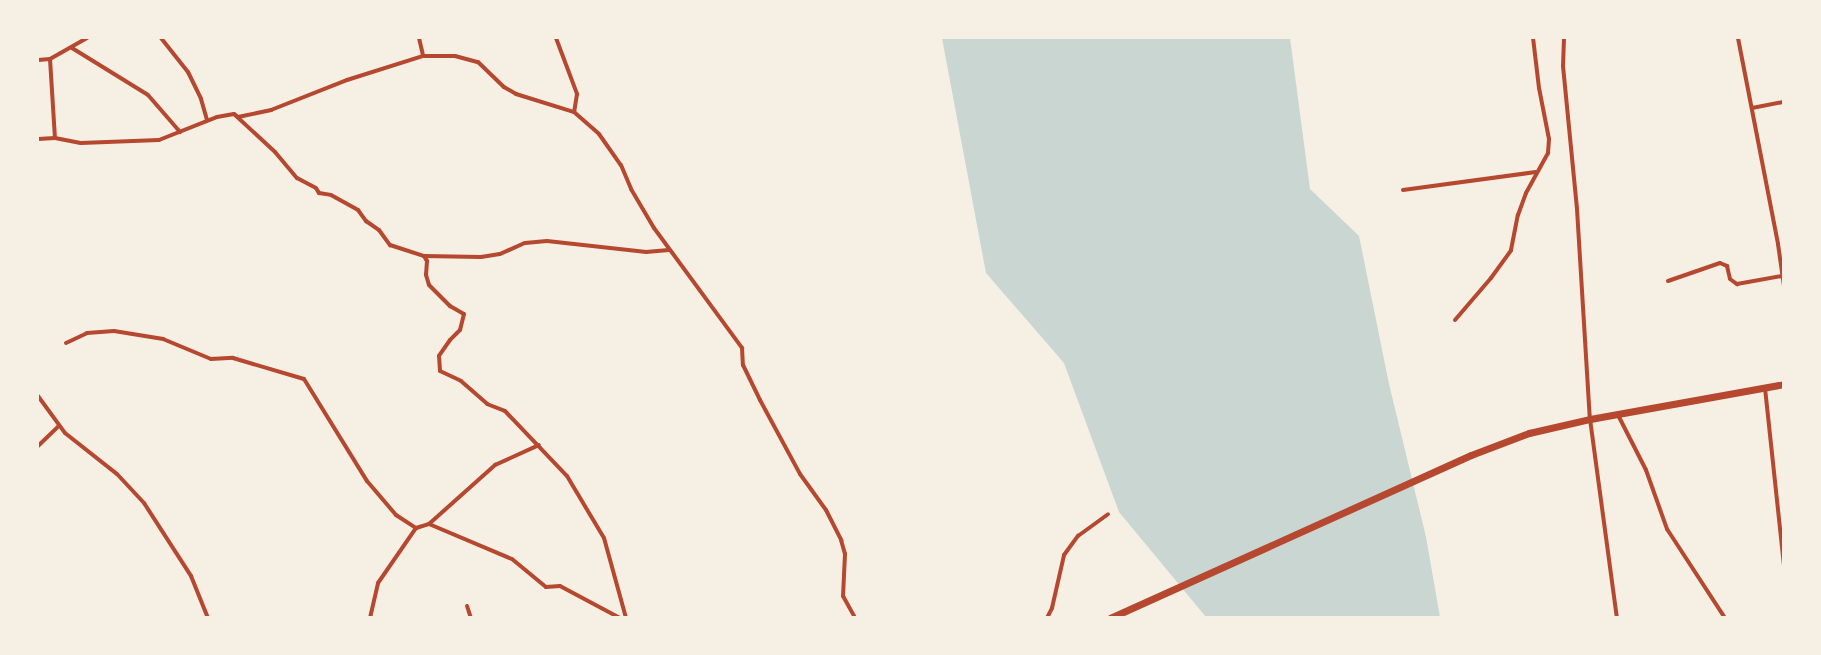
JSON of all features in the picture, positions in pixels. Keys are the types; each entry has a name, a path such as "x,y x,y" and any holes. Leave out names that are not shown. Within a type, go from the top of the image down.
{"highway":[{"path":"1110,618 1471,455 1529,433 1590,418 1618,415 1784,384"}],"street":[{"path":"38,60 50,59 87,38"},
{"path":"161,38 188,72 201,99 207,120"},
{"path":"419,38 423,56"},
{"path":"556,38 577,94 574,112"},
{"path":"1455,320 1491,278 1511,250 1518,215 1537,172 1546,162 1550,139 1539,88 1533,38"},
{"path":"1564,38 1563,66 1577,209 1590,418 1617,618"},
{"path":"1738,38 1784,286"},
{"path":"72,48 148,95 180,132"},
{"path":"38,139 55,138 81,143 159,140 207,120 234,114 238,117 271,110 347,80 423,56 456,56 478,62 504,87 516,94 574,112 599,134 621,165 632,189 669,250 742,348 743,365 760,400 800,474 811,487 837,532 845,554 843,596 855,618"},
{"path":"50,59 55,138"},
{"path":"1752,108 1784,102"},
{"path":"234,114 275,152 297,178 317,189 319,193 331,195 358,210 366,221 379,230 390,245 424,256 481,257 500,254 525,243 547,241 646,252 669,250"},
{"path":"1403,190 1537,172"},
{"path":"1778,244 1784,243"},
{"path":"424,256 427,261 426,275 429,285 450,306 464,314 460,330 439,356 440,370 461,381 487,404 506,411 567,476 600,530 626,618"},
{"path":"1668,281 1720,262 1727,266 1730,279 1737,284 1782,276"},
{"path":"66,343 87,333 114,331 163,339 210,359 233,358 304,379 367,481 396,515 416,528"},
{"path":"1765,388 1784,565"},
{"path":"38,396 59,426 117,474 144,503 191,576 208,618"},
{"path":"1618,415 1646,470 1667,529 1725,618"},
{"path":"38,446 59,426"},
{"path":"370,618 378,584 395,554 416,528 429,524 495,465 539,445"},
{"path":"1047,618 1052,608 1064,555 1078,536 1108,514"},
{"path":"429,524 512,559 546,587 560,586 620,618"},
{"path":"466,606 471,618"}],"shaded area":[{"path":"942,38 1290,38 1310,189 1359,236 1389,384 1426,537 1440,617 1206,617 1119,512 1064,363 986,273"}]}
